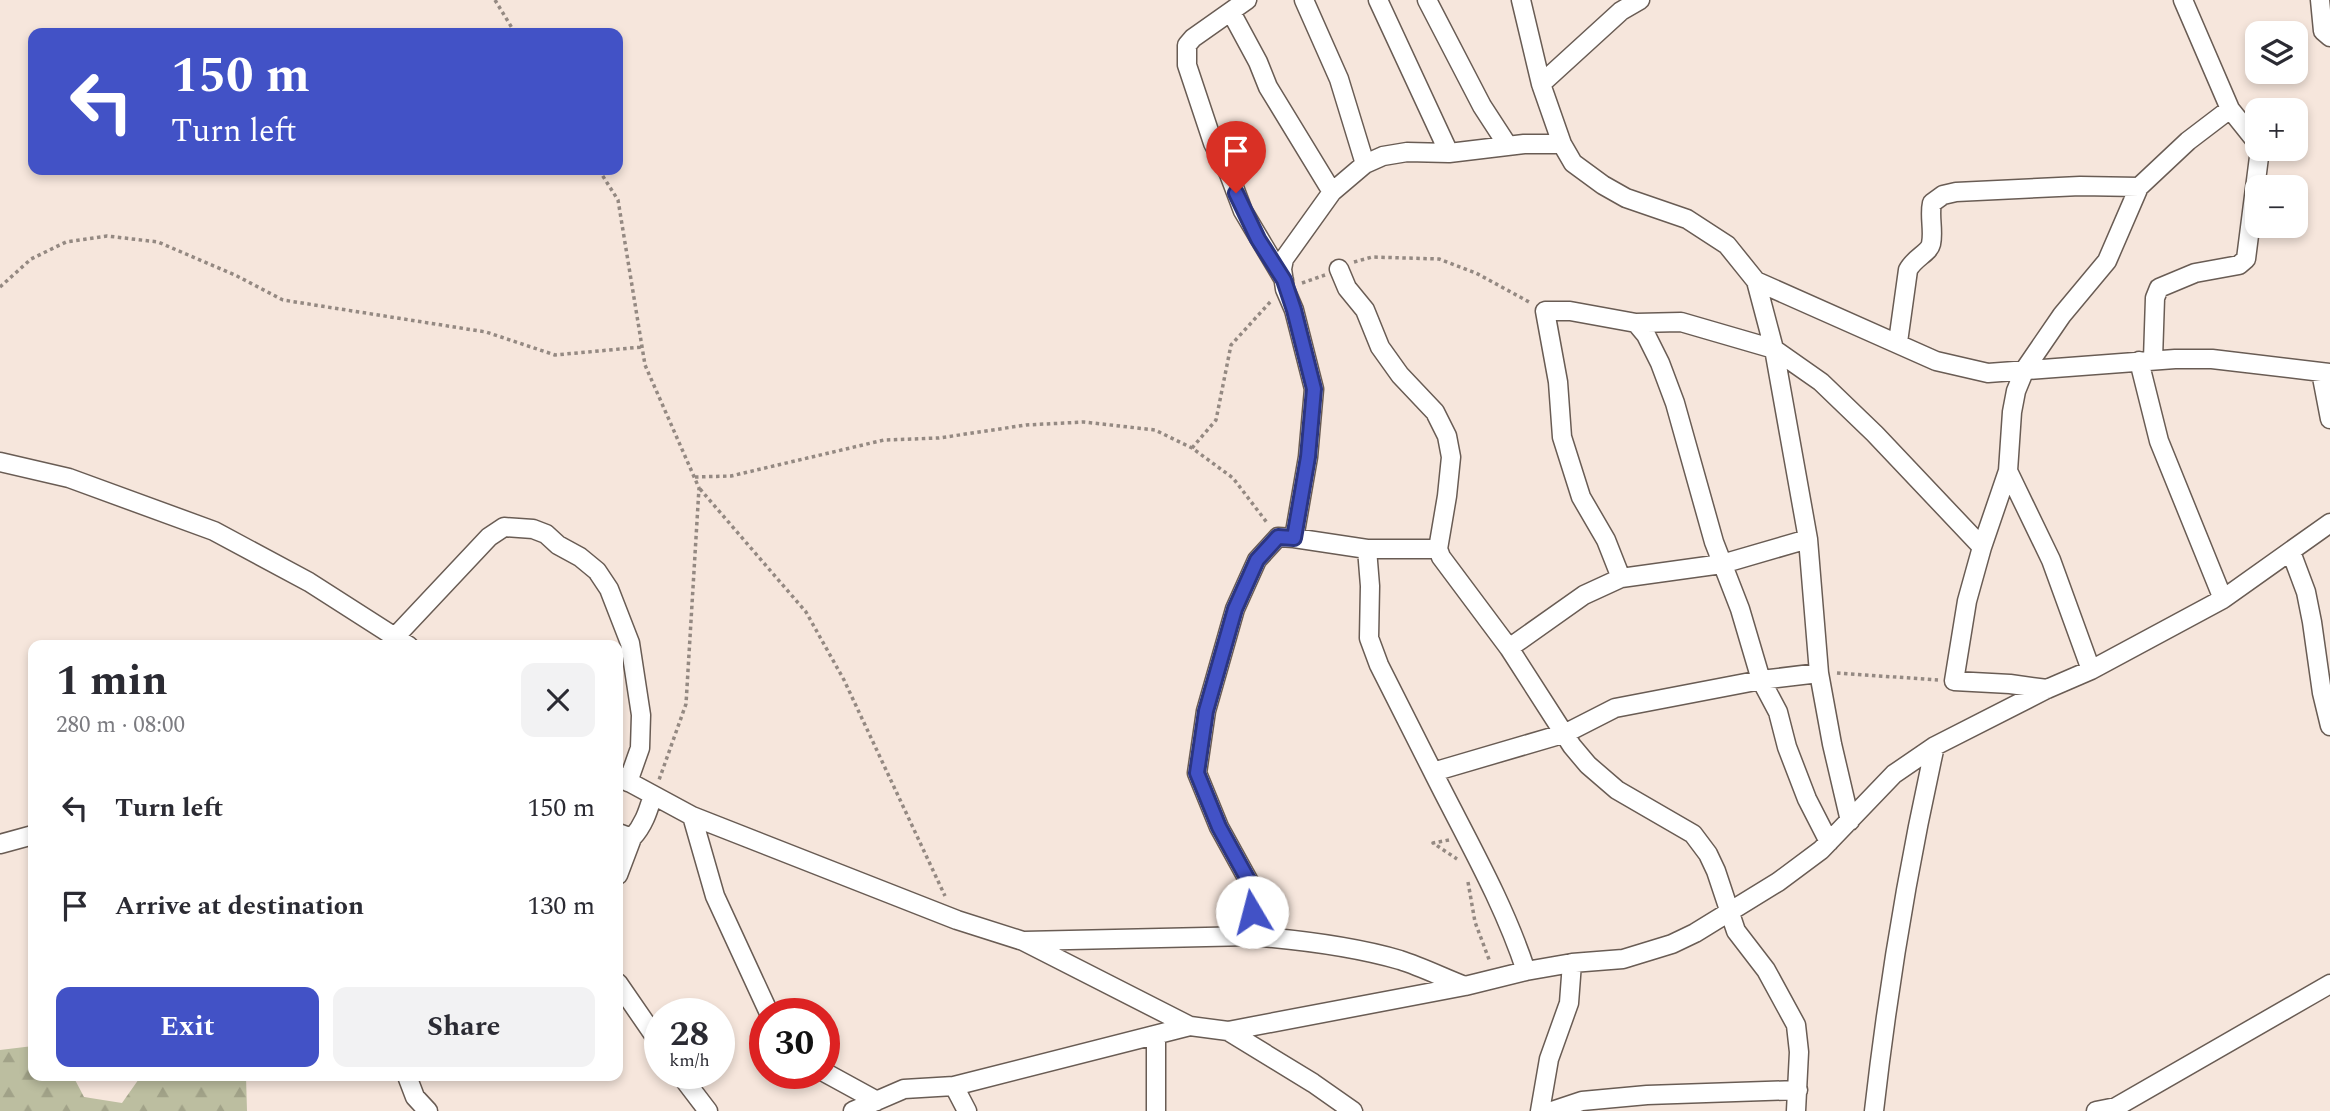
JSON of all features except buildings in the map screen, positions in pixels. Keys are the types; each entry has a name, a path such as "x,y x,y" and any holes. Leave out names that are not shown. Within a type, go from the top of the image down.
{"street":[{"path":"1247,0 1193,38 1187,45 1187,65 1213,143 1229,174 1243,211 1284,280"},
{"path":"1304,0 1339,79 1365,164"},
{"path":"1378,0 1449,153"},
{"path":"1427,0 1482,106 1508,146"},
{"path":"1521,0 1541,84 1562,144 1573,163 1626,198 1687,219 1727,245 1756,281 1774,349 1808,539 1819,673 1850,821"},
{"path":"1541,84 1619,6 1640,0"},
{"path":"2183,0 2230,109 2245,128"},
{"path":"2320,0 2323,31 2330,37"},
{"path":"1231,12 1269,87 1332,192"},
{"path":"2047,689 1954,681 1961,629 1982,547 2008,471 2014,402 2025,369 2062,315 2107,261 2139,187 2188,141 2230,109"},
{"path":"1251,936 1252,887 1219,827 1197,773 1206,711 1235,609 1257,560 1286,537 1308,457 1314,389 1284,280 1284,259 1332,192 1365,164 1383,156 1406,152 1449,153 1508,146 1562,144"},
{"path":"2223,599 2159,441 2146,360 2155,298 2159,288 2195,273 2239,265 2246,258 2258,161"},
{"path":"1898,342 1908,270 1913,260 1928,250 1931,244 1932,203 1943,195 1956,192 2080,186 2139,187"},
{"path":"1339,269 1347,288 1365,310 1380,347 1400,375 1436,412 1447,436 1451,457 1438,549 1441,557 1509,648 1572,746 1588,765 1617,790 1693,834 1712,862 1736,931 1766,970 1796,1025 1799,1052 1796,1111"},
{"path":"1756,281 1936,361 1988,373 2146,360 2212,359 2325,372 2330,419"},
{"path":"1621,578 1606,540 1581,498 1562,437 1558,382 1545,311 1570,311 1636,323 1681,322 1774,349 1821,382 1875,433 1982,547"},
{"path":"1636,323 1646,335 1660,363 1675,403 1722,564 1740,609 1761,680 1778,712 1787,747 1807,799 1829,842"},
{"path":"0,462 69,478 214,531 309,582 400,640"},
{"path":"2008,471 2051,560 2091,670"},
{"path":"403,640 489,537 504,527 533,529 546,534 597,571 610,589 630,643 641,715 640,748 623,779 692,816 957,920 1023,941 1190,1026 1228,1031 1465,986 1526,971 1645,954 1695,933 1778,882 1829,842 1894,774 1936,746 2047,689 2091,670 2223,599 2330,523"},
{"path":"1286,537 1367,550 1438,549"},
{"path":"1509,648 1584,595 1621,578 1722,564 1808,539"},
{"path":"1367,550 1370,586 1369,638 1512,929 1526,971"},
{"path":"2291,552 2306,593 2330,726"},
{"path":"1433,772 1566,733 1615,708 1761,680 1819,673"},
{"path":"1874,1111 1882,1039 1915,835 1936,746"},
{"path":"625,835 644,822 653,795"},
{"path":"692,816 715,896 762,998"},
{"path":"0,844 28,836"},
{"path":"1023,941 1251,936 1364,950 1403,961 1465,986"},
{"path":"1541,1111 1549,1059 1569,1003 1572,963"},
{"path":"2096,1111 2121,1109 2330,984"},
{"path":"623,990 644,1021"},
{"path":"853,1111 904,1089 954,1086 1190,1026"},
{"path":"1228,1031 1353,1111"},
{"path":"1156,1036 1156,1111"},
{"path":"409,1081 415,1097 428,1111"},
{"path":"840,1081 877,1101"},
{"path":"954,1086 967,1111"},
{"path":"691,1089 708,1111"},
{"path":"1552,1111 1582,1101 1647,1096 1713,1103 1798,1090"}],"path":[{"path":"495,0 512,28"},
{"path":"602,175 618,200 645,365 699,488 806,612 844,680 957,920"},
{"path":"0,287 31,259 66,242 107,236 158,242 235,275 283,300 486,332 555,355 642,347"},
{"path":"695,477 731,476 884,440 939,438 1026,425 1084,422 1155,430 1192,448 1233,478 1286,537"},
{"path":"653,795 686,704 699,488"},
{"path":"1819,673 1954,681"},
{"path":"1462,870 1457,859 1433,843 1465,836"},
{"path":"1468,881 1475,922 1496,977"}],"green space":[{"path":"28,1047 28,1081 76,1081 84,1097 122,1103 137,1081 246,1081 247,1111 0,1111 0,1050"}],"route":[{"path":"1236,193 1258,239 1284,280 1314,389 1308,457 1294,538 1278,537 1257,560 1235,609 1206,711 1197,773 1219,827 1252,887 1252,912"}]}
